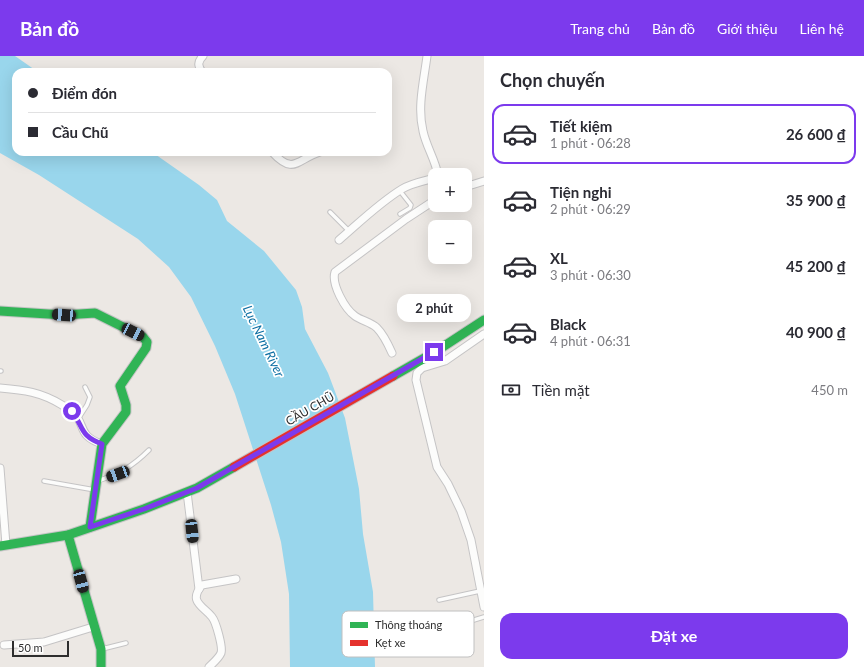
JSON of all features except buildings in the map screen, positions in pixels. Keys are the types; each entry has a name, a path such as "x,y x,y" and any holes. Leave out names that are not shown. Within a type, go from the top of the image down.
{"street":[{"path":"200,68 198,64 202,56"},
{"path":"427,56 421,107 422,129 425,141 437,168"},
{"path":"276,156 282,162 293,164 303,161 310,156"},
{"path":"339,240 383,203 400,191 420,181 428,179"},
{"path":"472,185 484,181"},
{"path":"392,353 384,337 376,328 356,317 347,310 336,288 334,277 335,272 406,219 428,205"},
{"path":"0,311 64,315 95,313 147,340 148,344 146,348 120,386 120,391 127,406 126,412 102,444 90,527"},
{"name":"CẦU CHŨ","path":"3,545 68,534 144,509 197,488 434,352 484,320"},
{"path":"484,334 445,361 422,368 417,373 416,380 437,467 448,484 461,511 471,540 484,608"},
{"path":"0,388 31,391 46,396 72,411 78,419 85,435 89,439 102,444"},
{"path":"0,468 3,545"},
{"path":"187,492 199,589"},
{"path":"68,534 93,627 101,649 101,667"},
{"path":"209,667 218,658 221,652 221,645 213,619 201,608 196,597 202,585 236,579"},
{"path":"4,645 49,641 93,627"}],"lane":[{"path":"400,191 411,205 410,208 400,214"},
{"path":"330,212 349,231"},
{"path":"78,419 88,405 90,397 85,387"},
{"path":"44,481 97,486 136,463 149,450"},
{"path":"439,600 480,591"},
{"path":"474,620 484,617"},
{"path":"101,649 126,643"}],"water":[{"name":"Lục Nam River","path":"0,56 15,56 32,68 12,68 12,156 158,156 199,185 217,200 227,221 264,251 296,290 302,307 305,329 328,373 345,418 359,489 363,534 373,592 374,611 342,611 342,657 375,657 375,667 290,667 289,594 281,542 271,505 235,394 215,346 191,297 169,267 138,239 39,175 0,153"}],"traffic: fast":[{"path":"0,311 64,315 95,313 143,337 147,342 146,348 120,386 126,405 126,412 102,444 90,527"},
{"path":"393,376 435,352 484,320"},
{"path":"0,546 68,535 144,509 197,488 234,467"},
{"path":"68,535 101,649 101,667"}],"traffic: jam":[{"path":"234,467 393,376"}],"route":[{"path":"72,411 78,419 85,435 89,439 102,444 90,527 144,509 197,488 434,352"}]}
